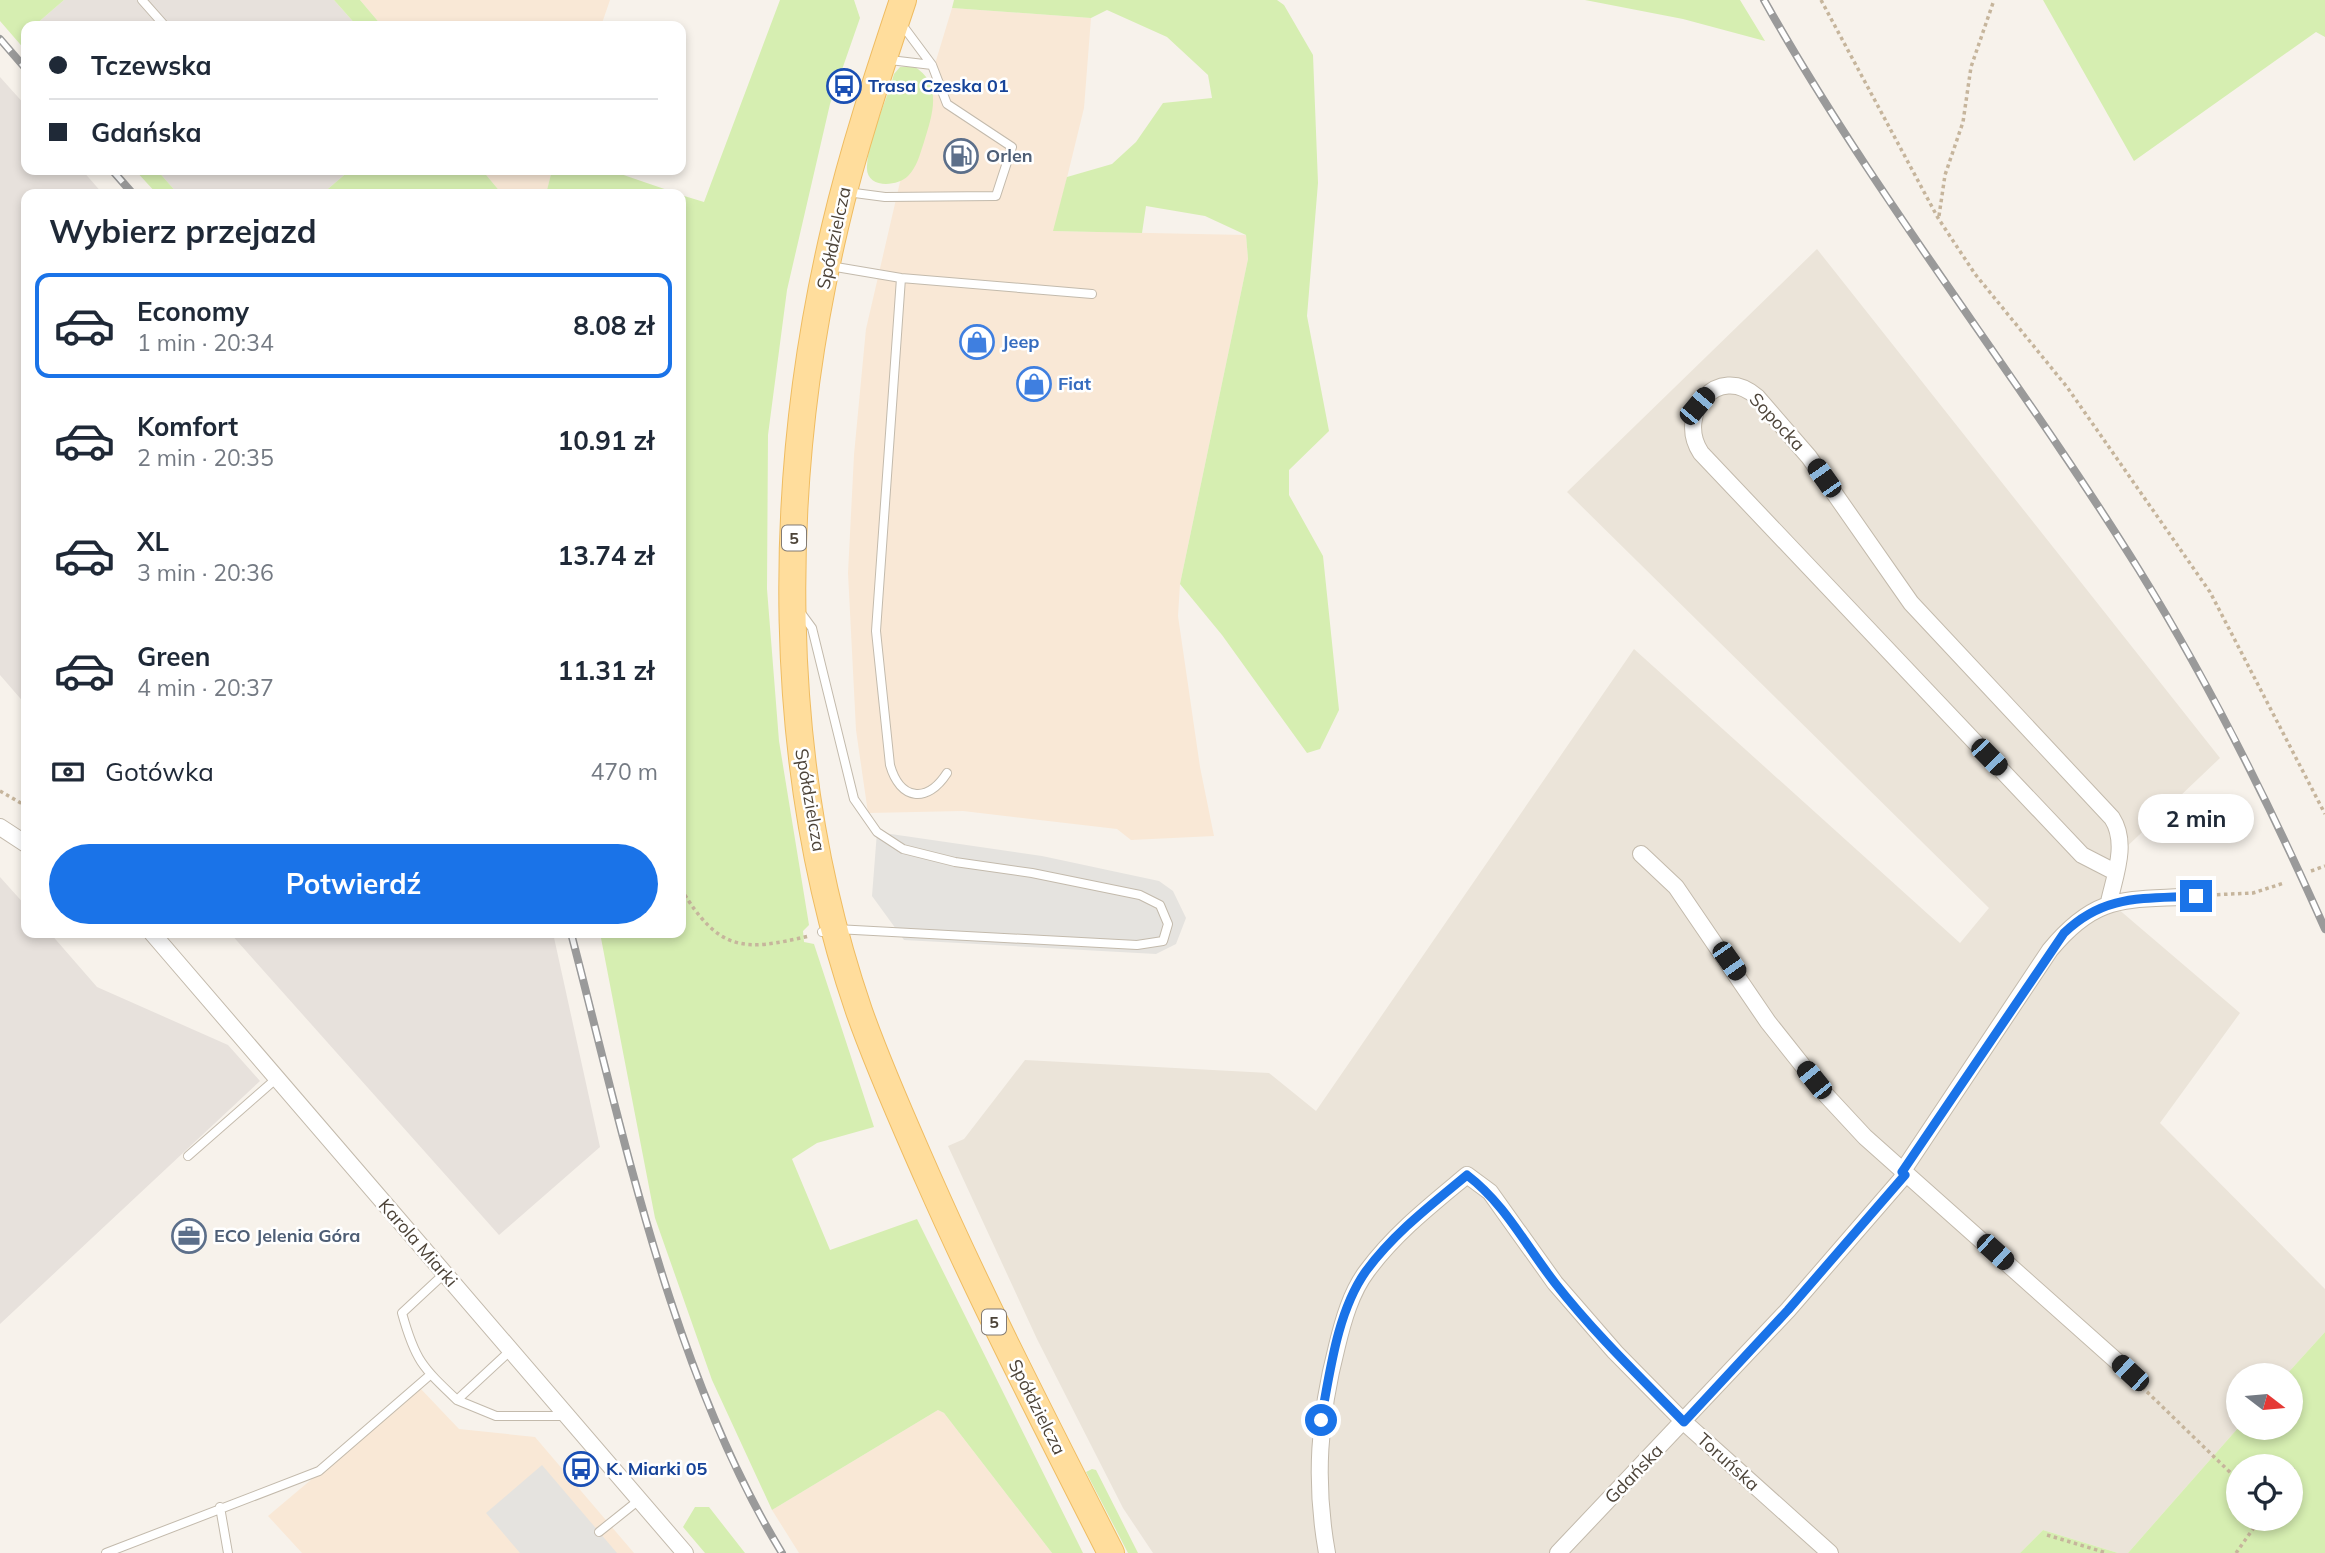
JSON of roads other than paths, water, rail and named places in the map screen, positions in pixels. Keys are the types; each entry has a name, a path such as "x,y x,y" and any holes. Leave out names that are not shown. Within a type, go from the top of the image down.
{"main road":[{"name":"Spółdzielcza","path":"900,9 844,191 827,266 805,404 794,533 793,602 794,673 801,752 829,931 860,1013 913,1143 980,1294 1111,1553"}],"street":[{"name":"Sopocka","path":"2109,902 2115,872 2120,835 2112,818 1911,603 1809,457 1748,390 1729,385 1707,394 1697,406 1692,432 1701,453 2082,855 2115,872"},
{"path":"0,827 21,841"},
{"path":"1641,855 1676,887 1743,981 1768,1022 1826,1096 1903,1173 1925,1189 2130,1373"},
{"name":"Gdańska","path":"1558,1553 1788,1310 1903,1173 2050,950 2077,920 2109,902 2196,896"},
{"name":"Karola Miarki","path":"156,938 685,1553"},
{"name":"Toruńska","path":"1327,1553 1319,1510 1321,1420 1330,1372 1352,1299 1365,1273 1403,1228 1467,1175 1490,1192 1555,1283 1615,1352 1684,1422 1830,1553"}],"lane":[{"path":"142,0 160,21"},
{"path":"844,191 886,197 996,196 1013,147 947,104 932,65 900,9"},
{"path":"883,60 899,59 932,65"},
{"path":"827,266 901,278 1092,294"},
{"path":"901,278 876,631 894,781 906,792 919,794 931,791 947,773"},
{"path":"793,602 813,628 854,799 877,832 904,849 955,862 1031,873 1140,895 1160,905 1168,924 1163,941 1137,945 829,931"},
{"path":"188,1156 277,1078"},
{"path":"444,1274 402,1313 412,1351 430,1375 457,1400 496,1416 568,1416"},
{"path":"457,1400 511,1350"},
{"path":"106,1553 319,1471 430,1375"},
{"path":"599,1532 639,1500"},
{"path":"220,1507 228,1553"}],"railway":[{"path":"1764,0 1853,146 2046,428 2139,570 2191,658 2238,746 2325,929"},
{"path":"0,39 21,63"},
{"path":"116,175 129,189"},
{"path":"572,938 632,1171 681,1331 710,1409 744,1483 782,1553"}],"place":[{"name":"Trasa Czeska 01","path":"844,86"},
{"name":"Orlen","path":"961,156"},
{"name":"Jeep","path":"977,342"},
{"name":"Fiat","path":"1034,384"},
{"name":"ECO Jelenia Góra","path":"189,1236"},
{"name":"K. Miarki 05","path":"581,1469"}]}
